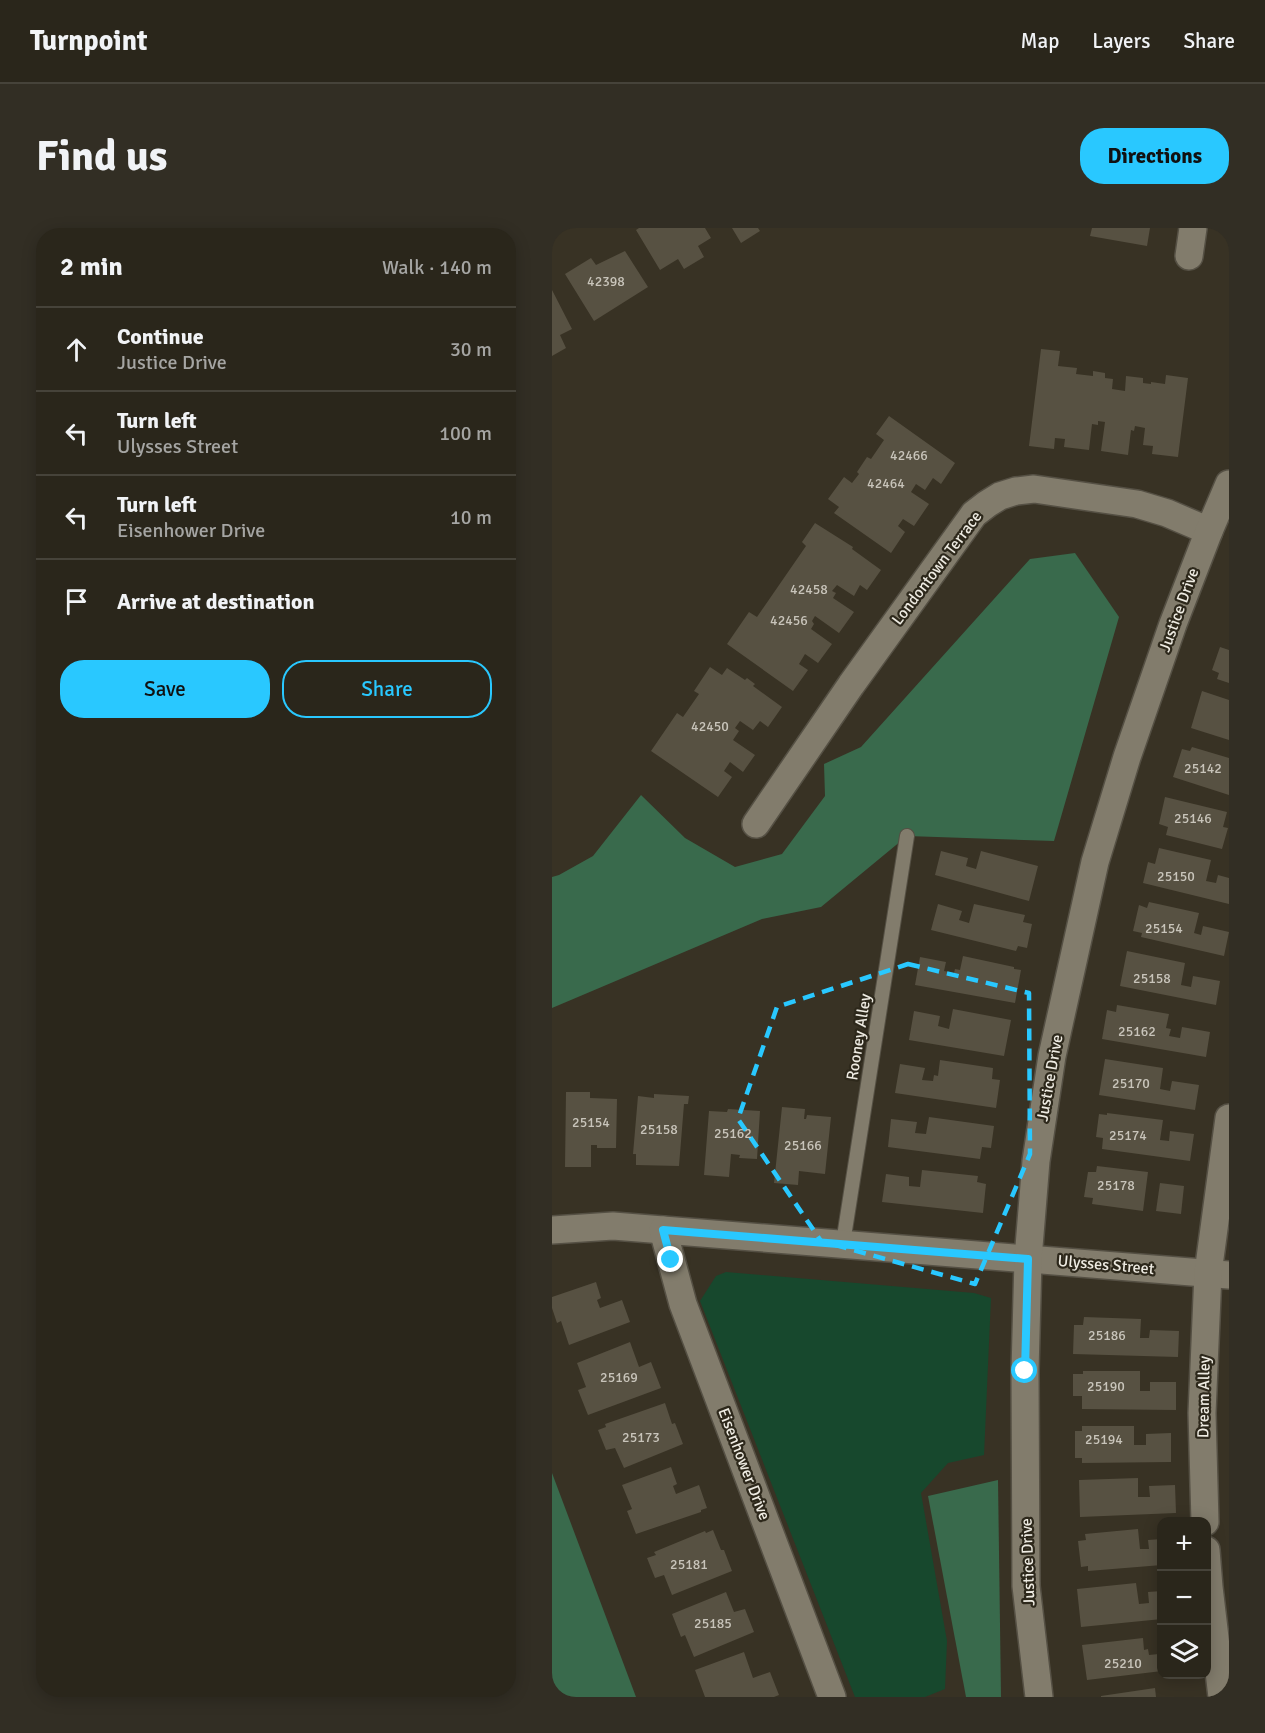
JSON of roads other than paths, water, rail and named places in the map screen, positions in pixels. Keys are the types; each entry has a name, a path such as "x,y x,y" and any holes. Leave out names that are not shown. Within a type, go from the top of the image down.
{"street":[{"path":"1189,256 1193,228"},
{"name":"Justice Drive","path":"1039,1697 1026,1586 1025,1371 1028,1259 1036,1161 1052,1056 1095,862 1131,746 1173,624 1229,484"},
{"name":"Londontown Terrace","path":"756,824 953,542 974,514 987,504 1000,496 1034,489 1137,504 1167,513 1209,531"},
{"name":"Dream Alley","path":"1204,1517 1202,1413 1219,1274 1229,1118"},
{"name":"Ulysses Street","path":"552,1230 613,1226 1219,1274"},
{"name":"Eisenhower Drive","path":"663,1230 683,1304 832,1697"},
{"path":"1208,1571 1222,1697"}],"lane":[{"name":"Rooney Alley","path":"843,1243 907,836"}]}
